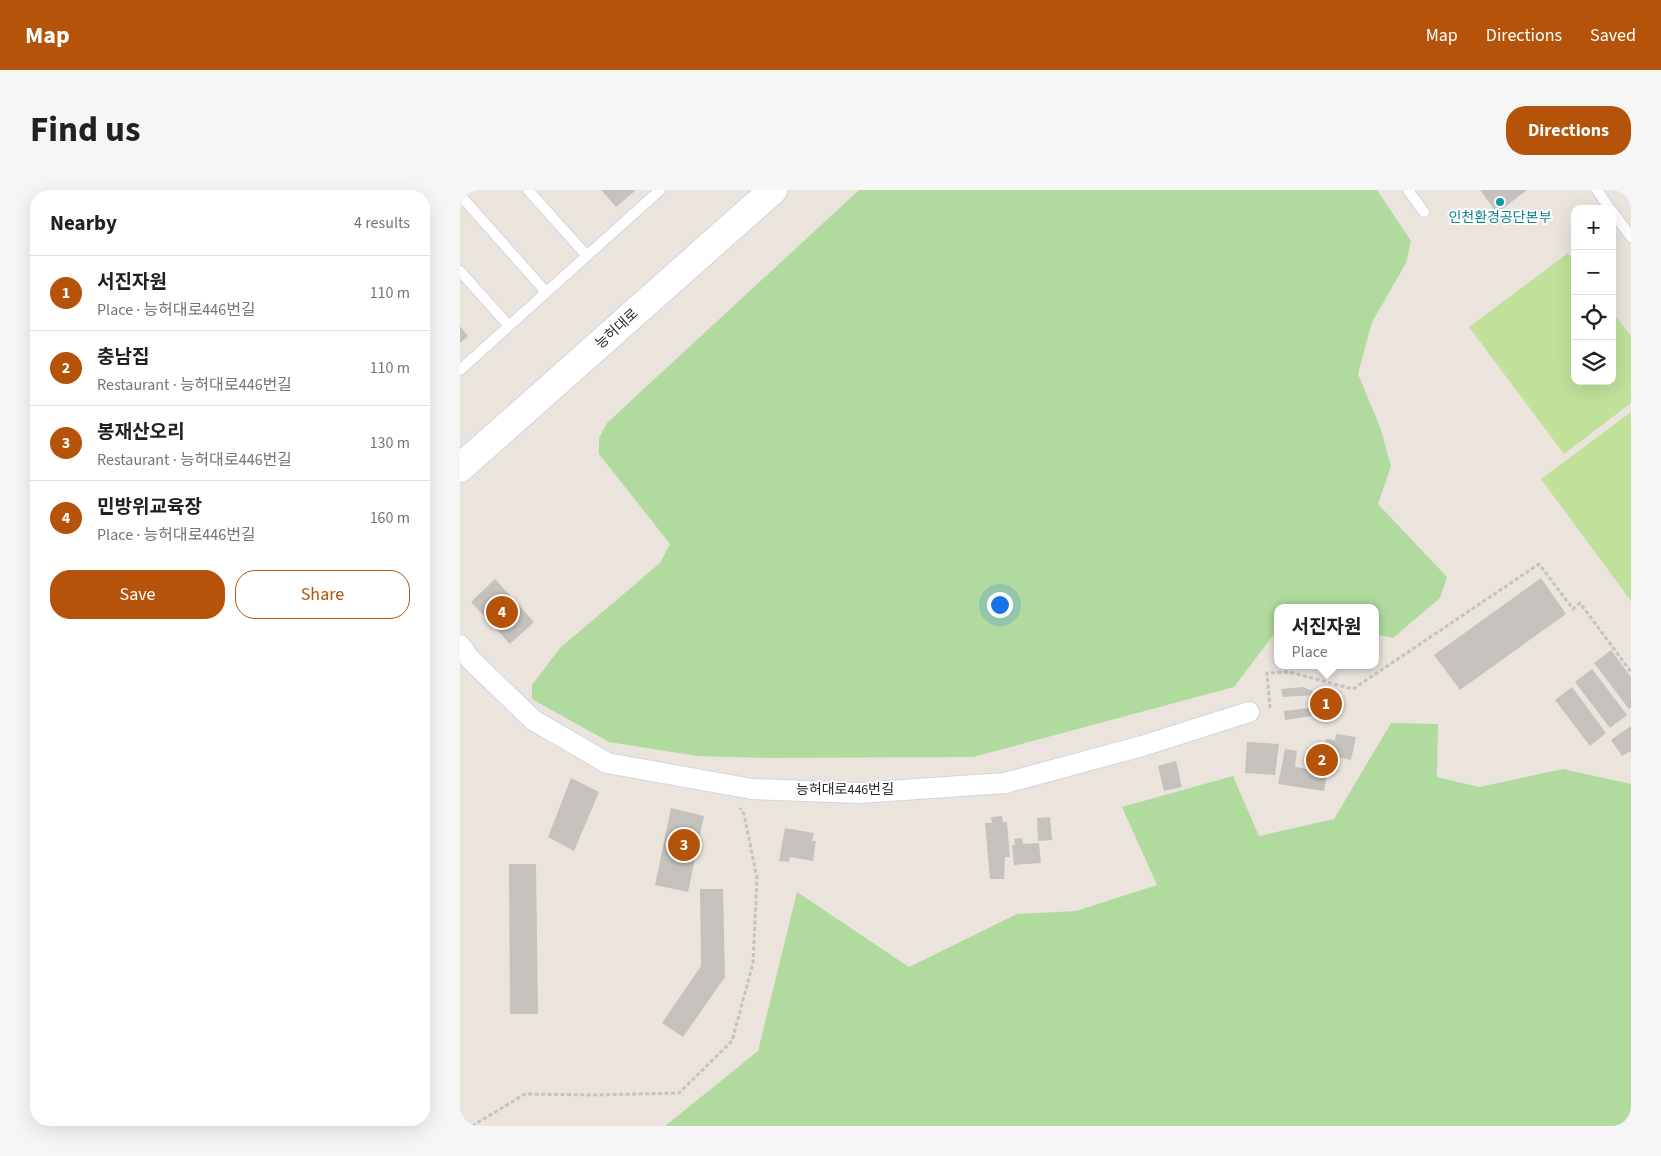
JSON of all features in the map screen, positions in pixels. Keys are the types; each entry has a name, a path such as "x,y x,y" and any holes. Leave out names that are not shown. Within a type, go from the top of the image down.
{"main road":[{"name":"능허대로","path":"460,468 773,190"}],"street":[{"name":"능허대로446번길","path":"465,652 534,720 606,763 752,789 859,793 1005,783 1142,746 1249,712"}],"lane":[{"path":"528,190 587,256"},
{"path":"460,370 660,190"},
{"path":"1408,190 1424,212"},
{"path":"1597,190 1608,205"},
{"path":"460,195 546,292"},
{"path":"1616,217 1631,237"},
{"path":"460,270 509,326"}],"path":[{"path":"1267,673 1289,672 1353,689 1539,564 1573,609 1580,603 1631,672"},
{"path":"472,1126 525,1094 679,1093 732,1041 753,963 757,878 744,814 739,806"}],"green space":[{"path":"859,190 1377,190 1411,241 1406,263 1372,322 1358,374 1380,427 1391,466 1378,504 1447,577 1440,598 1393,638 1379,635 1379,604 1274,604 1274,634 1234,687 973,757 767,758 697,756 609,742 532,699 532,685 560,648 660,563 670,544 599,454 599,438 607,423"},
{"path":"1568,253 1571,257 1571,385 1616,385 1616,316 1631,336 1631,403 1564,454 1469,327"},
{"path":"1631,412 1631,601 1541,479"},
{"path":"1391,723 1438,724 1437,777 1479,787 1563,769 1631,784 1631,1126 665,1126 758,1051 797,892 909,967 1017,914 1076,911 1157,885 1122,807 1233,776 1259,836 1334,819"}],"building":[{"path":"601,190 636,190 616,207"},
{"name":"인천환경공단본부","path":"1480,190 1527,190 1497,213"},
{"path":"460,326 468,336 460,343"},
{"path":"1541,578 1566,614 1460,690 1434,655"},
{"path":"495,579 534,622 510,644 471,602"},
{"path":"1611,650 1631,677 1631,707 1629,709 1594,663"},
{"path":"1592,669 1627,715 1610,728 1575,682"},
{"path":"1303,687 1335,701 1333,713 1285,720 1284,711 1317,707 1314,695 1283,697 1281,689"},
{"path":"1572,687 1606,733 1590,746 1555,700"},
{"path":"1631,726 1631,751 1622,756 1611,740"},
{"path":"1336,734 1356,737 1351,760 1323,754 1326,739 1335,740"},
{"path":"1247,742 1279,744 1275,775 1245,773"},
{"path":"1285,749 1297,751 1295,767 1309,769 1312,754 1330,756 1324,791 1278,784"},
{"path":"1176,761 1182,787 1164,791 1158,766"},
{"path":"571,778 599,792 574,851 548,837"},
{"path":"671,808 704,816 688,892 655,885"},
{"path":"1002,816 1003,822 1007,822 1010,857 1005,857 1004,879 990,879 985,823 992,823 991,817"},
{"path":"1050,817 1052,840 1038,841 1037,818"},
{"path":"785,828 814,833 812,841 816,841 813,861 790,857 789,862 779,861"},
{"path":"1022,838 1023,844 1039,843 1041,863 1014,865 1012,845 1015,845 1014,839"},
{"path":"509,864 536,864 538,1014 510,1014"},
{"path":"700,889 723,889 725,977 683,1037 662,1023 701,966"}],"place":[{"name":"인천환경공단본부","path":"1500,202"},
{"name":"민방위교육장","path":"502,612"},
{"name":"서진자원","path":"1326,704"},
{"name":"충남집","path":"1322,760"},
{"name":"봉재산오리","path":"684,845"}]}
